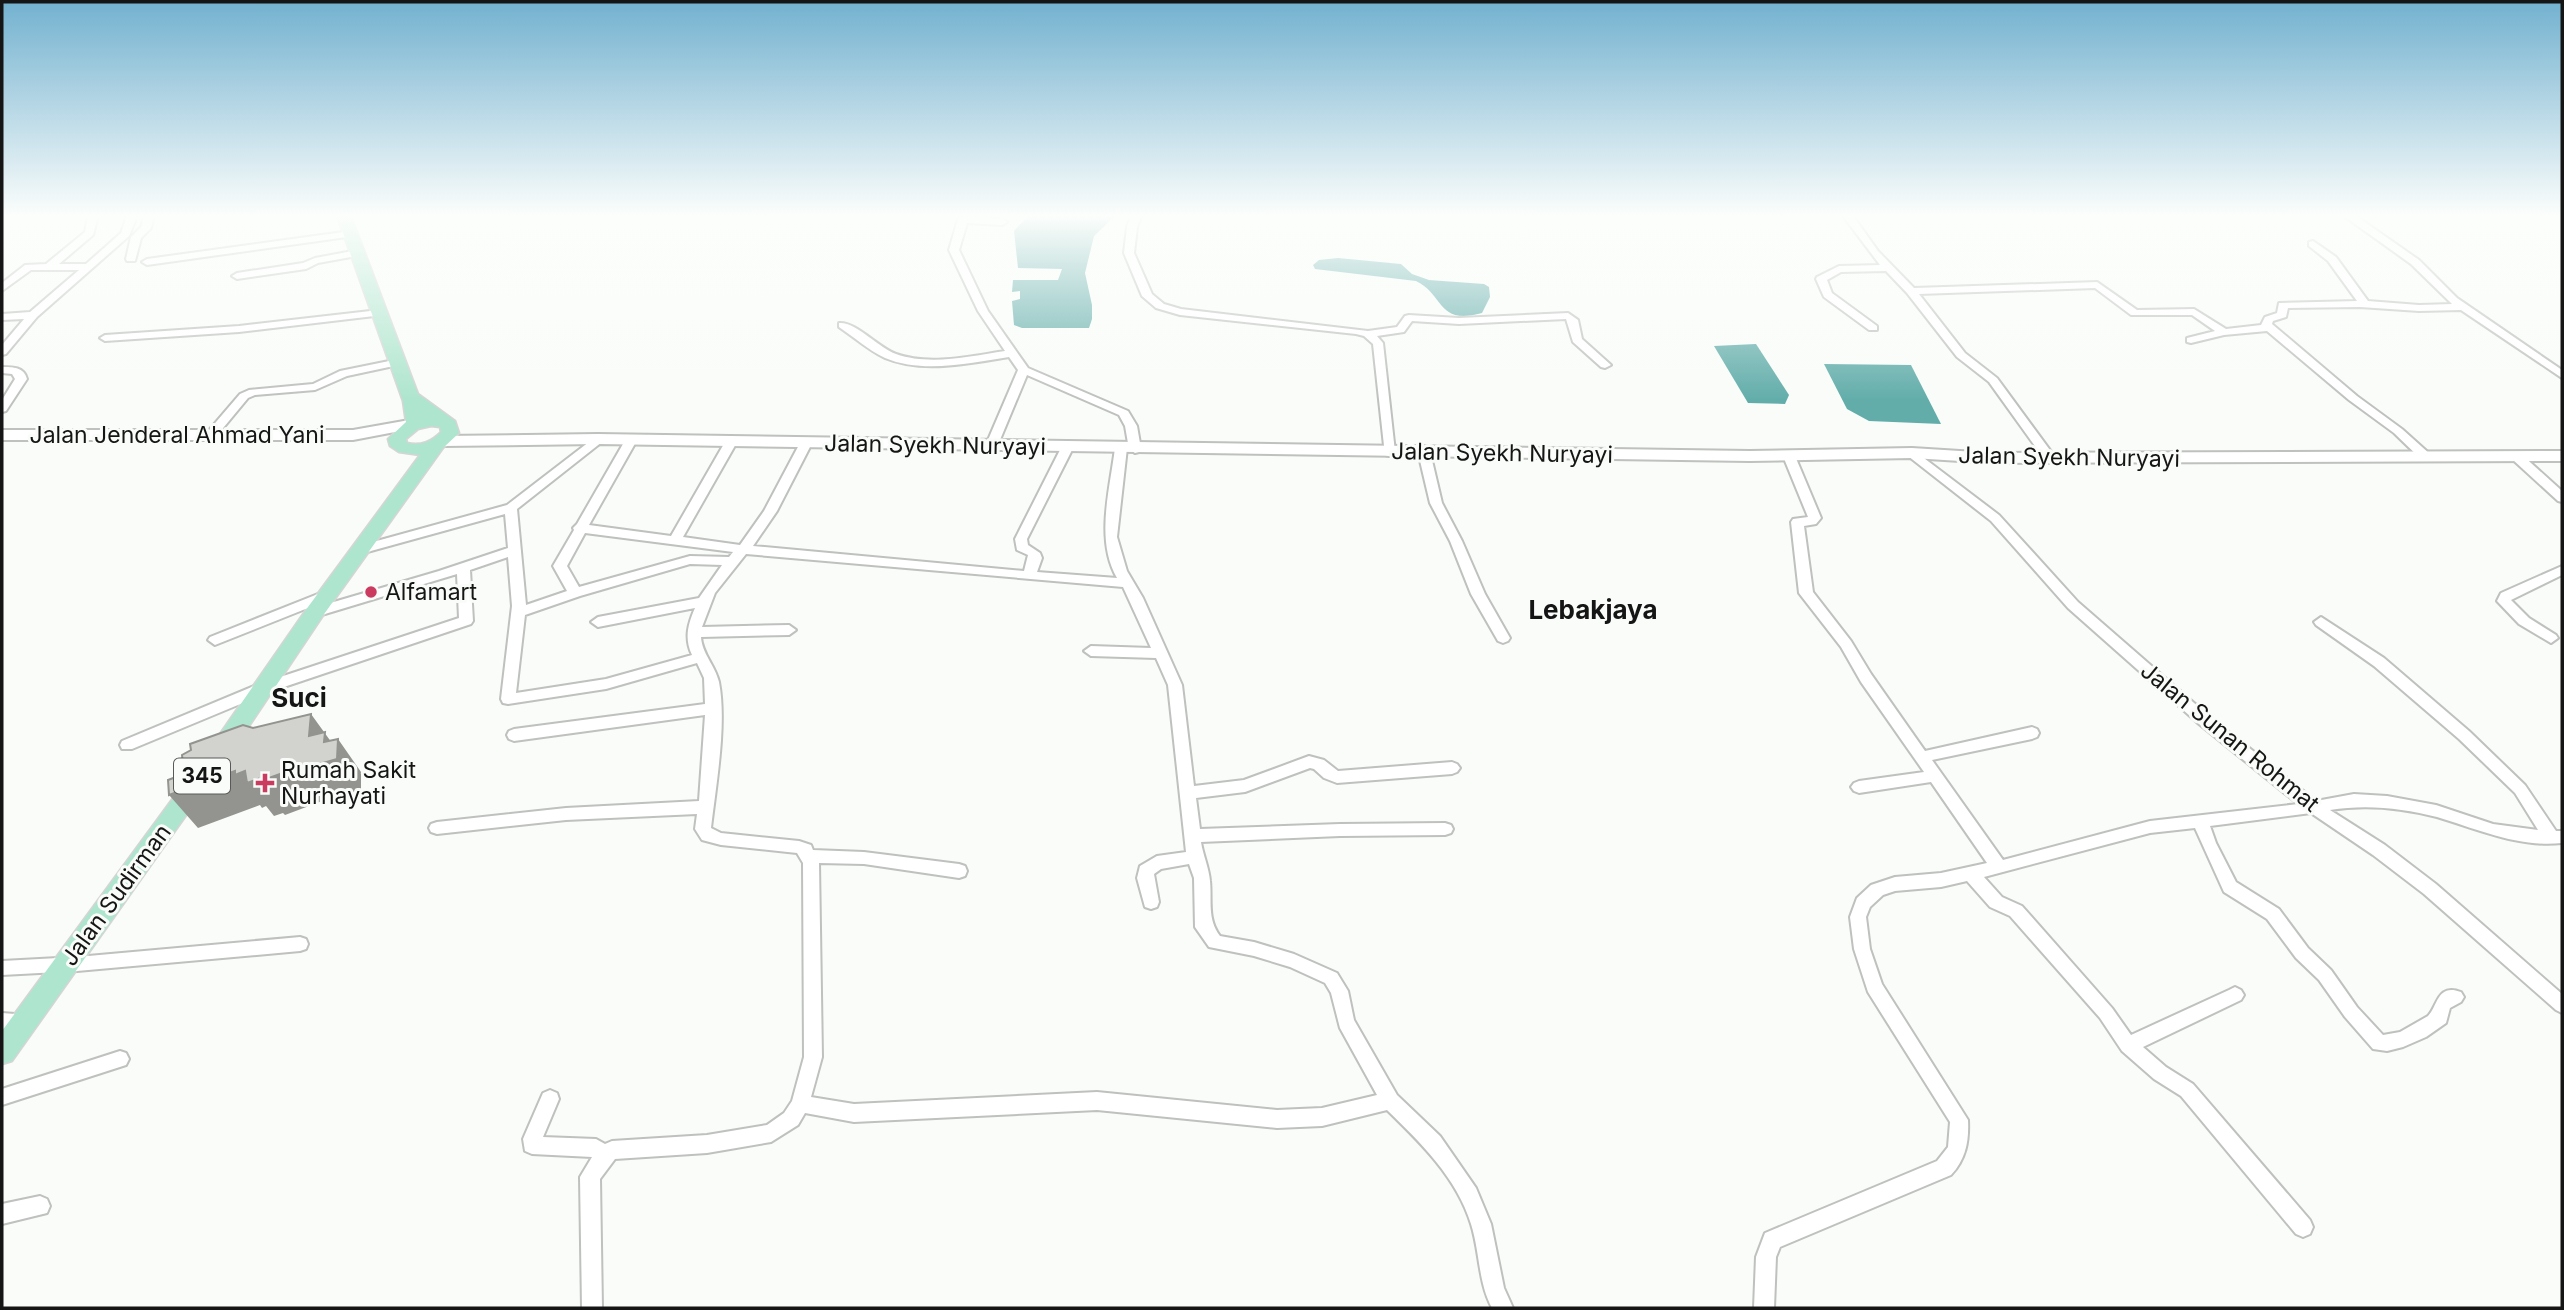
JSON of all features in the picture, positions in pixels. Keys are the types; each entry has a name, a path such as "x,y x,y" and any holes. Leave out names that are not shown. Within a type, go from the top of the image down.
{"main road":[{"path":"367,277 412,398 415,424"},
{"path":"412,398 444,434"},
{"path":"431,420 444,434 422,449 400,446 403,431 415,424 431,420"},
{"name":"Jalan Jenderal Ahmad Yani","path":"2,435 353,435 415,424"},
{"name":"Jalan Syekh Nuryayi","path":"444,434 478,439 1390,452 1789,456 1912,453 2049,457 2562,456"},
{"name":"Jalan Sudirman","path":"2,1052 12,1021 64,967 233,734 397,496 444,434"},
{"name":"Jalan Jenderal Ahmad Yani","path":"353,435 400,446"},
{"name":"Jalan Sudirman","path":"397,496 400,446"}],"street":[{"path":"2,352 33,315 77,277"},
{"path":"967,277 983,311 1024,370 1124,413 1131,426 1111,532 1117,564 1161,653 1177,694 1195,857 1202,878 1202,920 1205,933 1214,942 1254,949 1294,961 1331,978 1339,991 1346,1022 1390,1101 1433,1142 1469,1195 1481,1224 1494,1291 1503,1308"},
{"path":"1139,277 1147,296 1160,306 1180,312 1368,334 1400,330 1409,318 1459,321 1567,316 1573,320 1577,340 1605,365"},
{"path":"1824,277 1821,279 1828,295 1873,328"},
{"path":"1897,277 1961,355 1993,380 2049,457"},
{"path":"2345,277 2365,304"},
{"path":"2431,277 2463,307 2562,375"},
{"path":"1910,291 2094,284 2101,286 2135,313 2194,312 2224,332"},
{"path":"2191,340 2224,332 2265,328 2270,318 2282,315 2283,305 2463,307"},
{"path":"105,338 239,329 380,313"},
{"path":"2,317 33,315"},
{"path":"843,325 887,354 906,360 953,360 1012,353"},
{"path":"2267,325 2427,457"},
{"path":"1368,334 1378,343 1390,452"},
{"path":"210,436 244,396 253,392 315,387 338,375 399,362"},
{"path":"2,370 15,371 20,374 21,379 2,409"},
{"path":"991,447 1024,370"},
{"path":"360,550 511,508 598,439"},
{"path":"575,593 560,565 631,440"},
{"path":"675,540 731,442"},
{"path":"592,1308 590,1177 604,1156 612,1150 707,1144 771,1133 791,1119 800,1104 813,1057 813,871 809,856 799,847 708,836 703,829 711,680 698,658 694,632 704,602 715,582 756,532 806,443"},
{"path":"1029,576 1034,553 1022,547 1021,539 1067,448"},
{"path":"1424,452 1436,503 1456,541 1478,594 1503,638"},
{"name":"Jalan Sunan Rohmat","path":"1912,453 1995,517 2073,605 2204,720 2312,806 2379,850 2430,889 2562,1005"},
{"path":"1789,456 1815,518 1812,521 1797,522 1806,593 1846,644 1866,678 1999,867"},
{"path":"2516,456 2562,498"},
{"path":"511,508 519,612 508,699 606,684 698,658"},
{"path":"579,528 675,540 736,555 1127,583"},
{"path":"215,640 322,603 463,568 515,550"},
{"path":"519,612 691,560 736,555"},
{"path":"127,745 264,688 466,621 463,568"},
{"path":"2550,638 2524,621 2504,601 2505,596 2562,570"},
{"path":"598,622 704,602"},
{"path":"2321,622 2379,662 2465,735 2520,789 2557,837"},
{"path":"694,632 789,630"},
{"path":"1091,651 1161,653"},
{"path":"514,735 711,709"},
{"path":"233,734 257,733"},
{"path":"1922,757 2032,733"},
{"path":"1189,793 1245,786 1310,762 1319,764 1329,775 1337,777 1452,768"},
{"path":"1859,787 1934,776"},
{"path":"1764,1308 1766,1257 1772,1240 1944,1168 1956,1158 1960,1140 1959,1120 1874,987 1861,949 1858,917 1863,903 1877,890 1895,884 1941,880 1999,867 2150,827 2354,800 2387,802 2436,811 2493,830 2557,837"},
{"path":"437,828 566,814 706,807"},
{"path":"2201,822 2208,844 2231,887 2273,914 2302,953 2325,975 2351,1012 2379,1044 2388,1044 2428,1027 2440,1017 2441,1005 2446,998 2455,997"},
{"path":"1193,836 1445,829"},
{"path":"809,856 864,858 959,871"},
{"path":"1151,902 1145,878 1146,871 1157,863 1195,857"},
{"path":"1970,873 1996,902 2016,912 2106,1013 2128,1045 2160,1073 2187,1090 2303,1227"},
{"path":"2,968 64,967 226,947 300,944"},
{"path":"2128,1045 2235,995"},
{"path":"2,1097 121,1059"},
{"path":"550,1099 532,1139 532,1145 596,1149 604,1156"},
{"path":"800,1104 854,1113 1097,1101 1278,1119 1322,1117 1390,1101"},
{"path":"2,1214 40,1206"}],"water":[{"path":"1059,277 1086,277 1092,305 1089,328 1022,328 1014,325 1012,301 1020,299 1020,291 1012,292 1013,280 1058,280"},
{"path":"1383,277 1421,277 1484,284 1489,287 1490,297 1482,313 1457,315 1449,312 1432,293 1416,281"},
{"path":"1756,344 1789,395 1785,404 1748,403 1714,346"},
{"path":"1824,364 1911,365 1941,424 1869,421 1847,409"}],"building":[{"path":"311,714 309,736 325,732 324,742 338,739 337,759 302,769 302,766 258,782 258,779 247,783 245,771 235,775 235,771 169,795 168,780 184,774 182,755 191,750 190,744 243,725 253,728"}],"place":[{"name":"Alfamart","path":"371,592"},
{"name":"Rumah Sakit Nurhayati","path":"265,783"}],"district":[{"name":"Lebakjaya","path":"1593,610"},
{"name":"Suci","path":"299,698"}]}
